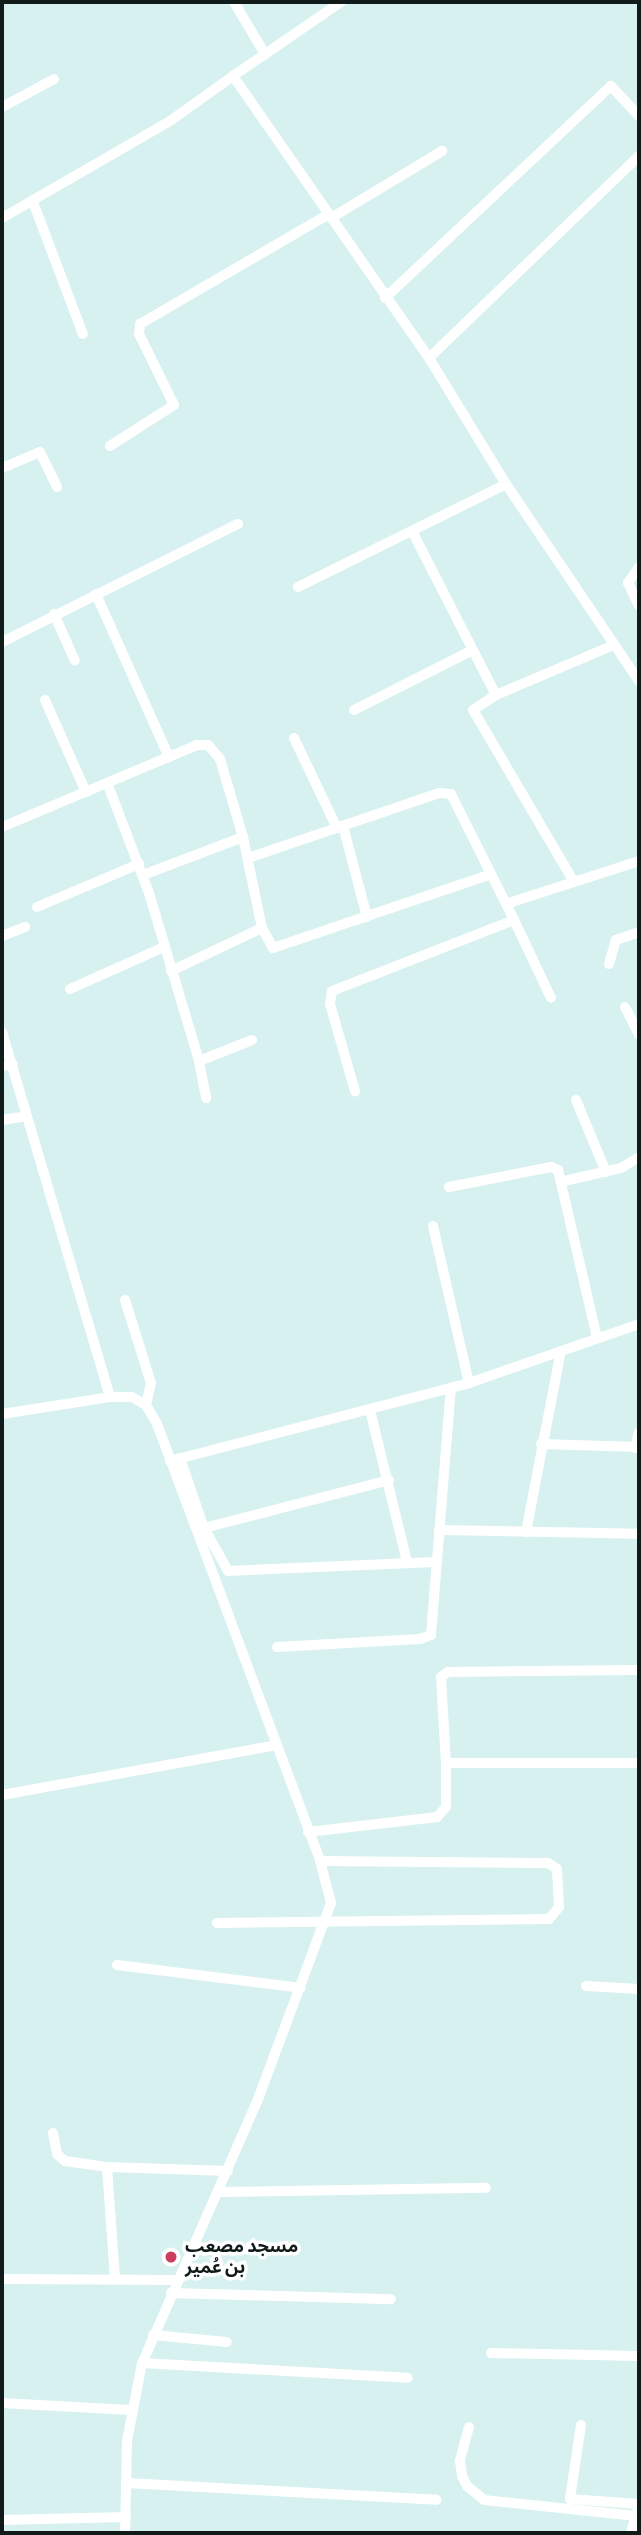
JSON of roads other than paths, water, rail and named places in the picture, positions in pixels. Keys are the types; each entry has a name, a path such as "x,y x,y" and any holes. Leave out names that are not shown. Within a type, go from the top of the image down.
{"street":[{"path":"234,2 265,54"},
{"path":"2,218 170,121 341,2"},
{"path":"233,76 429,358 506,484 639,681"},
{"path":"2,107 54,79"},
{"path":"385,298 611,86 639,116"},
{"path":"110,446 174,405 139,334 140,324 442,151"},
{"path":"429,358 639,156"},
{"path":"33,202 83,334"},
{"path":"2,468 40,452 57,487"},
{"path":"298,587 506,484"},
{"path":"2,642 238,524"},
{"path":"412,531 471,651 496,695"},
{"path":"639,567 628,583 639,606"},
{"path":"96,594 169,757"},
{"path":"54,614 75,661"},
{"path":"574,882 475,717 476,705 614,645"},
{"path":"354,710 471,651"},
{"path":"45,700 86,792"},
{"path":"294,738 340,827 367,917"},
{"path":"2,827 108,785 197,745 214,750 243,837 262,928 269,944 282,948 491,874"},
{"path":"108,785 143,875 199,1061 206,1098"},
{"path":"248,858 439,793 451,794 551,998"},
{"path":"143,875 243,837"},
{"path":"506,904 639,861"},
{"path":"37,906 139,864"},
{"path":"355,1091 330,1004 332,991 514,920"},
{"path":"2,936 26,927"},
{"path":"172,971 262,928"},
{"path":"609,964 616,940 639,932"},
{"path":"70,989 164,947"},
{"path":"625,1007 639,1035"},
{"path":"2,1032 110,1397"},
{"path":"199,1061 252,1041"},
{"path":"2,1066 13,1064"},
{"path":"576,1100 606,1172"},
{"path":"2,1120 27,1116"},
{"path":"564,1181 606,1172 639,1157"},
{"path":"449,1187 551,1167 564,1181 597,1338"},
{"path":"433,1226 470,1383"},
{"path":"125,1300 151,1383 146,1405"},
{"path":"175,1460 470,1383 639,1324"},
{"path":"526,1532 561,1351"},
{"path":"277,1647 428,1637 433,1631 436,1562 451,1388"},
{"path":"2,1414 110,1397 132,1397 146,1405 175,1460 221,1563 228,1571 241,1574 436,1562"},
{"path":"370,1410 407,1562"},
{"path":"541,1444 637,1448 639,1432"},
{"path":"125,2533 130,2410 142,2364 171,2293 228,2171 328,1919 329,1887 175,1460"},
{"path":"204,1528 389,1480"},
{"path":"439,1530 639,1534"},
{"path":"308,1832 437,1816 446,1807 443,1674 639,1670"},
{"path":"2,1795 276,1745"},
{"path":"446,1763 639,1763"},
{"path":"217,1923 328,1919 549,1919 559,1907 557,1869 548,1863 320,1861"},
{"path":"117,1965 302,1988"},
{"path":"586,1986 639,1989"},
{"path":"53,2133 60,2158 107,2167 228,2171"},
{"path":"107,2167 115,2278"},
{"path":"219,2192 486,2188"},
{"path":"2,2279 177,2280"},
{"path":"171,2293 391,2299"},
{"path":"153,2335 227,2342"},
{"path":"491,2353 639,2356"},
{"path":"142,2364 408,2378"},
{"path":"2,2403 130,2410"},
{"path":"581,2425 570,2499 639,2503 631,2533"},
{"path":"469,2427 460,2461 462,2476 467,2486 484,2500 636,2516"},
{"path":"127,2483 437,2500"},
{"path":"2,2520 125,2517"}],"place":[{"name":"مسجد مصعب بن عُمير","path":"171,2257"}]}
